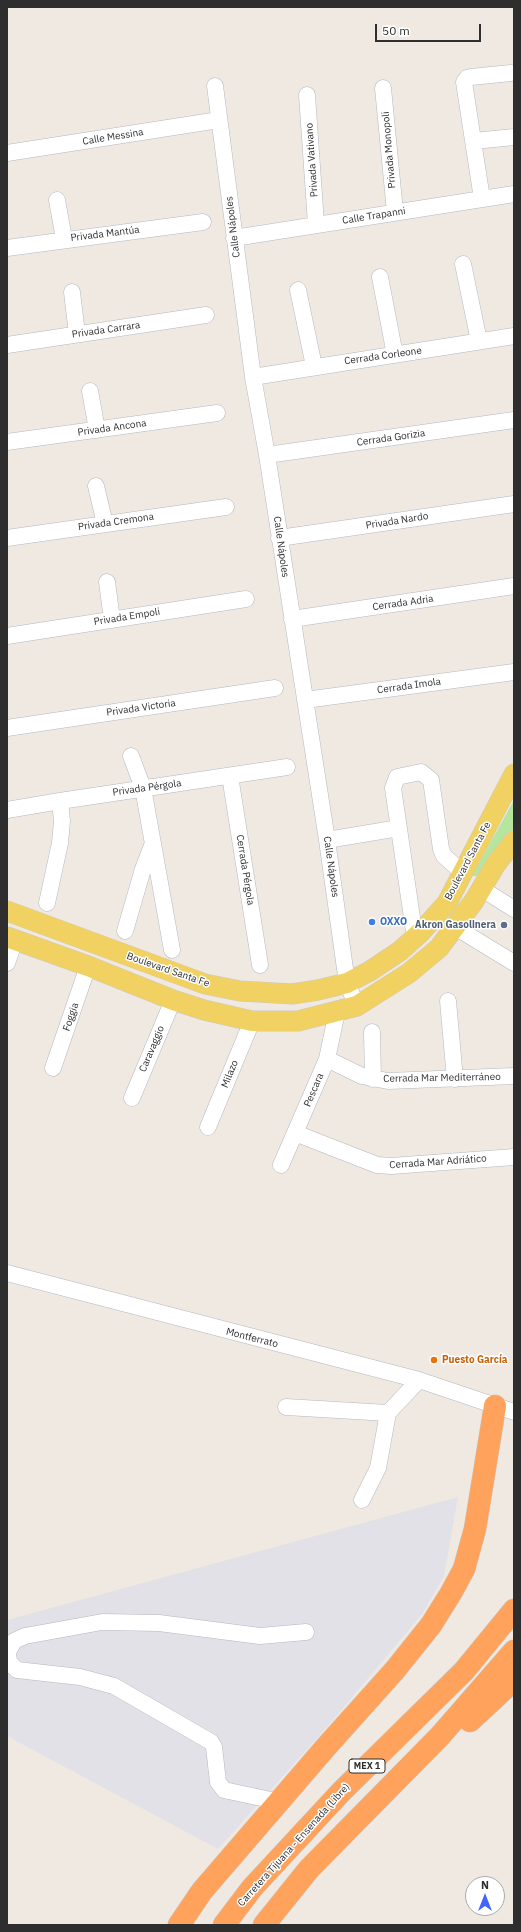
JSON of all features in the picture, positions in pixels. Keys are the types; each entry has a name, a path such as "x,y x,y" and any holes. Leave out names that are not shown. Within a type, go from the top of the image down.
{"highway":[{"path":"179,1925 202,1891 280,1802 326,1746 395,1670 431,1625 451,1594 464,1569 505,1409"},
{"name":"Carretera Tijuana - Ensenada (Libre)","path":"224,1925 252,1888 341,1792 464,1671 514,1610"},
{"name":"MEX 1","path":"264,1925 309,1869 440,1736 514,1651"},
{"path":"440,1736 468,1723 514,1680"}],"main road":[{"name":"Boulevard Santa Fe","path":"7,911 205,984 240,991 292,994 347,983 370,971 400,951 415,938 447,903 514,774"},
{"path":"11,939 88,966 173,1000 204,1010 252,1021 298,1021 356,1006 409,973 439,948 478,895 496,864 514,841"}],"street":[{"path":"482,199 465,80 471,77 511,73"},
{"name":"Calle Nápoles","path":"215,86 253,377 267,455 327,840 347,983 356,1006"},
{"name":"Privada Monopoli","path":"383,88 395,212"},
{"name":"Privada Vativano","path":"307,95 316,224"},
{"name":"Calle Messina","path":"7,153 219,120"},
{"path":"474,141 514,136"},
{"name":"Calle Trapanni","path":"234,238 514,194"},
{"path":"57,200 64,239"},
{"name":"Privada Mantúa","path":"7,248 64,239 203,222"},
{"path":"463,264 478,341"},
{"path":"380,277 395,355"},
{"path":"298,290 314,366"},
{"path":"72,292 78,334"},
{"name":"Privada Carrara","path":"7,345 206,315"},
{"name":"Cerrada Corleone","path":"253,377 314,366 514,336"},
{"path":"90,392 97,430"},
{"name":"Privada Ancona","path":"7,442 217,413"},
{"name":"Cerrada Gorizia","path":"267,455 514,420"},
{"path":"96,486 104,524"},
{"name":"Privada Nardo","path":"279,538 514,504"},
{"name":"Privada Cremona","path":"7,538 226,507"},
{"path":"106,582 112,620"},
{"name":"Cerrada Adria","path":"292,619 514,586"},
{"name":"Privada Empoli","path":"7,636 246,599"},
{"name":"Cerrada Imola","path":"305,700 514,672"},
{"name":"Privada Victoria","path":"7,728 275,688"},
{"path":"131,756 143,788 172,950"},
{"name":"Privada Pérgola","path":"7,810 287,767"},
{"path":"415,938 393,783 397,777 421,772 431,780 441,850 444,856 460,879 478,895 514,909"},
{"name":"Cerrada Pérgola","path":"230,776 260,965"},
{"path":"47,903 60,843 62,821 60,801"},
{"path":"327,840 399,828"},
{"path":"125,931 143,869 153,843"},
{"path":"455,927 514,963"},
{"path":"7,962 11,939"},
{"name":"Foggia","path":"53,1068 88,966"},
{"name":"Caravaggio","path":"132,1098 173,1000"},
{"path":"448,1001 456,1079"},
{"name":"Pescara","path":"281,1165 327,1059 337,1012"},
{"name":"Milazo","path":"208,1126 252,1021"},
{"path":"372,1032 373,1079"},
{"name":"Cerrada Mar Mediterráneo","path":"327,1059 373,1079 388,1081 514,1076"},
{"name":"Cerrada Mar Adriático","path":"295,1133 377,1165 391,1166 514,1157"},
{"name":"Montferrato","path":"7,1273 419,1380 505,1409"},
{"path":"362,1500 378,1468 388,1413 419,1380"},
{"path":"286,1407 388,1413"},
{"path":"280,1802 224,1790 218,1782 214,1747 211,1742 114,1686 80,1677 17,1670 9,1662 8,1652 14,1641 25,1636 102,1622 159,1622 260,1636 306,1632"}],"shaded area":[{"path":"458,1497 444,1576 423,1613 328,1726 218,1849 7,1736 7,1620"}],"green space":[{"path":"514,800 514,828 478,876 472,876"}],"place":[{"name":"OXXO","path":"372,922"},
{"name":"Akron Gasolinera","path":"504,925"},
{"name":"Puesto García","path":"434,1360"}]}
